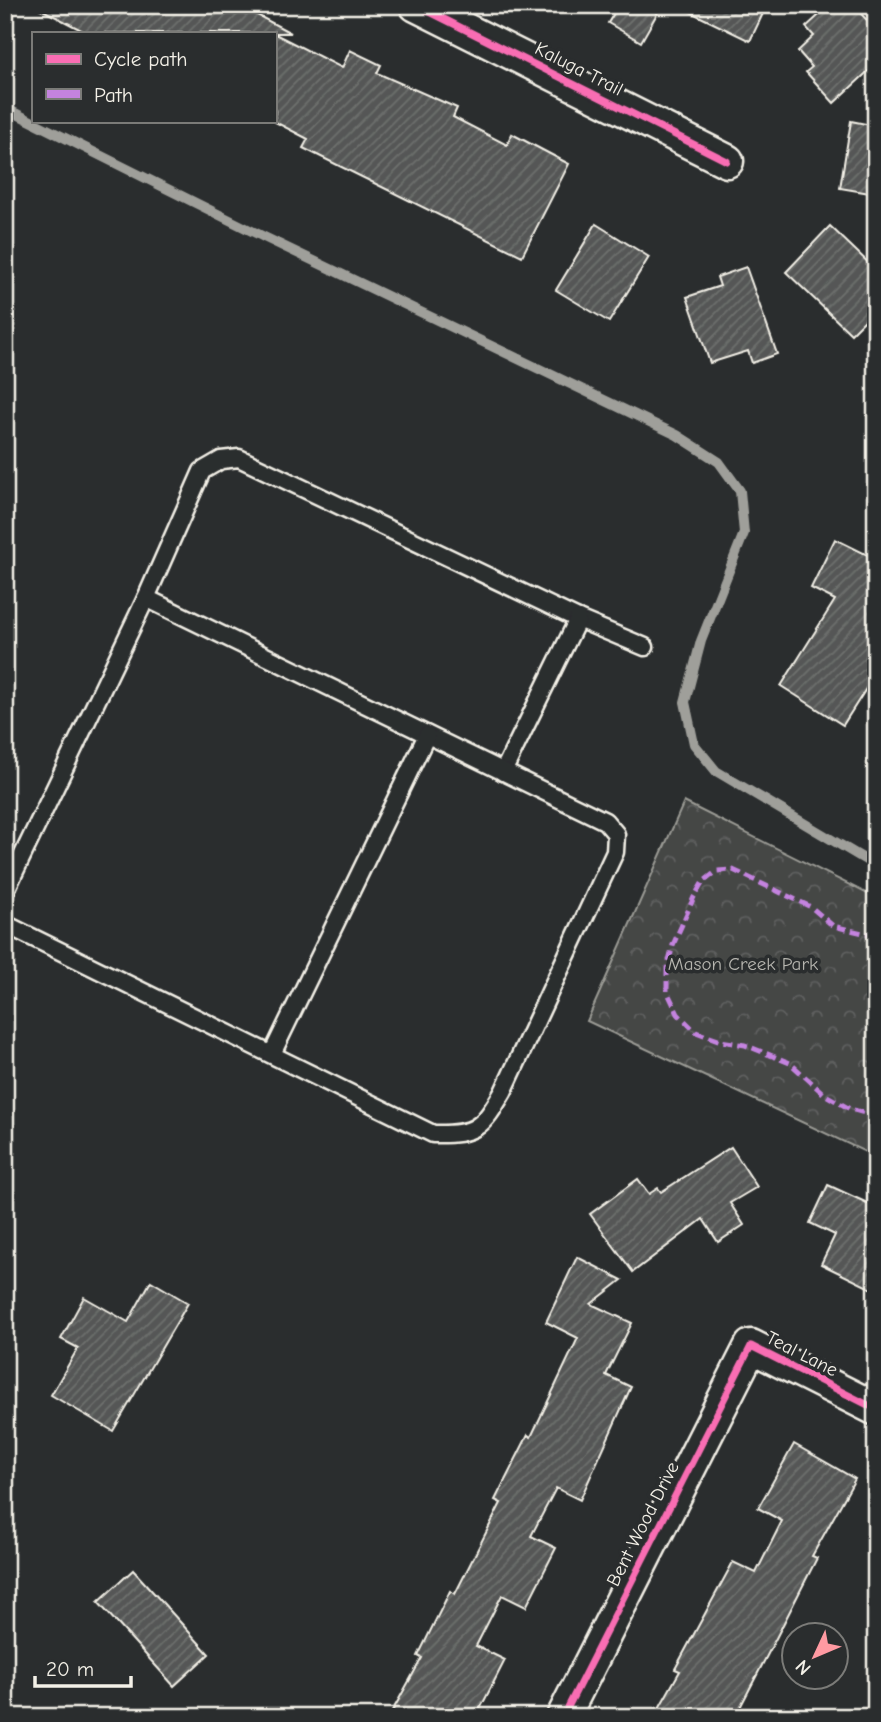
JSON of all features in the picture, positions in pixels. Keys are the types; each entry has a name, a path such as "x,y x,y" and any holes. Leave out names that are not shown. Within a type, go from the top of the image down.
{"street":[{"name":"Kaluga Trail","path":"416,5 727,161"},
{"name":"Teal Lane","path":"751,1346 876,1409"},
{"name":"Bent Wood Drive","path":"564,1717 751,1346"}],"lane":[{"path":"5,892 146,598 202,471 221,460 239,458 578,619 645,647"},
{"path":"5,924 433,1134 459,1135 485,1123 503,1092 615,852 615,834 605,821 146,598"},
{"path":"503,772 578,619"},
{"path":"272,1054 427,735"}],"green space":[{"name":"Mason Creek Park","path":"684,802 876,898 876,1157 587,1021"}],"building":[{"path":"33,5 238,5 291,33 276,32 85,32"},
{"path":"619,5 662,5 641,42 608,23"},
{"path":"676,5 767,5 750,41"},
{"path":"830,5 853,5 876,30 876,64 834,103 806,72 812,67 798,51 814,36 806,27"},
{"path":"276,35 342,68 350,50 381,65 377,73 457,108 453,117 507,145 512,134 569,164 522,256 303,148 308,139 275,122"},
{"path":"851,121 876,126 876,194 840,188"},
{"path":"596,224 649,257 609,322 556,290"},
{"path":"830,226 876,270 876,309 851,334 786,272"},
{"path":"746,267 777,354 752,363 748,351 710,363 687,297 720,286 717,277"},
{"path":"835,539 876,559 876,673 843,725 781,686 835,600 811,588"},
{"path":"731,1147 757,1187 730,1203 744,1225 718,1242 703,1219 633,1272 590,1214 638,1179 649,1194 658,1188 661,1192"},
{"path":"828,1185 876,1207 876,1291 821,1264 835,1235 810,1223"},
{"path":"577,1257 622,1280 591,1304 632,1323 606,1375 631,1387 580,1500 556,1488 531,1536 556,1548 526,1607 502,1595 476,1646 505,1660 476,1717 389,1717 422,1658 418,1656 450,1591 455,1594 501,1503 495,1500 528,1435 531,1437 578,1338 546,1322"},
{"path":"151,1281 188,1303 113,1431 51,1395 78,1348 61,1339 84,1297 128,1322"},
{"path":"794,1444 855,1479 812,1556 817,1558 785,1620 780,1620 780,1630 735,1717 654,1717 680,1671 675,1669 733,1562 756,1573 782,1521 758,1508"},
{"path":"133,1570 209,1654 174,1686 98,1602"}],"waterway":[{"path":"5,108 32,121"},
{"path":"33,122 264,237 677,435 719,462 740,491 744,533 701,641 685,702 694,744 716,771 876,866"}],"marked path":[{"path":"876,936 833,926 811,907 733,870 717,871 703,882 694,897 673,945 667,968 667,991 678,1014 696,1032 721,1041 745,1045 790,1063 824,1094 850,1109 876,1116"}],"cycle path":[{"path":"416,5 727,161"},
{"path":"563,1717 751,1346 876,1409"}]}
